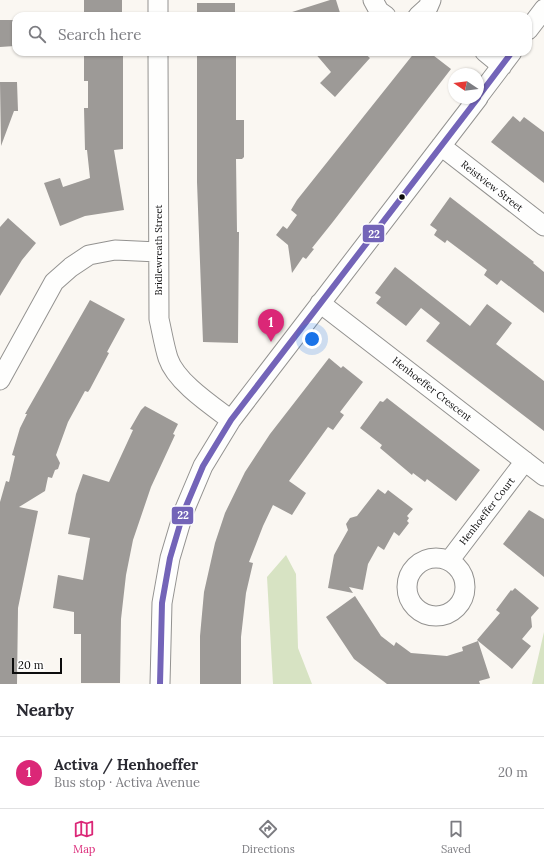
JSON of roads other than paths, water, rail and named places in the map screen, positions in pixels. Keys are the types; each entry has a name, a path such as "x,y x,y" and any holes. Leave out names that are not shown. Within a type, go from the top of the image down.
{"street":[{"path":"158,0 158,12"},
{"path":"373,0 380,12"},
{"path":"532,24 544,8"},
{"name":"Bridlewreath Street","path":"158,56 159,319 168,359 185,382 206,402 231,420"},
{"path":"484,90 507,59 497,56"},
{"path":"160,684 162,603 170,558 184,511 203,466 231,420 473,104"},
{"name":"Reistview Street","path":"441,146 544,226"},
{"path":"0,380 54,282 71,268 89,255 115,250 158,252"},
{"name":"Henhoeffer Crescent","path":"320,303 544,476"},
{"name":"Henhoeffer Court","path":"449,561 526,462"}],"place":[{"name":"Activa / Henhoeffer","path":"271,342"}]}
